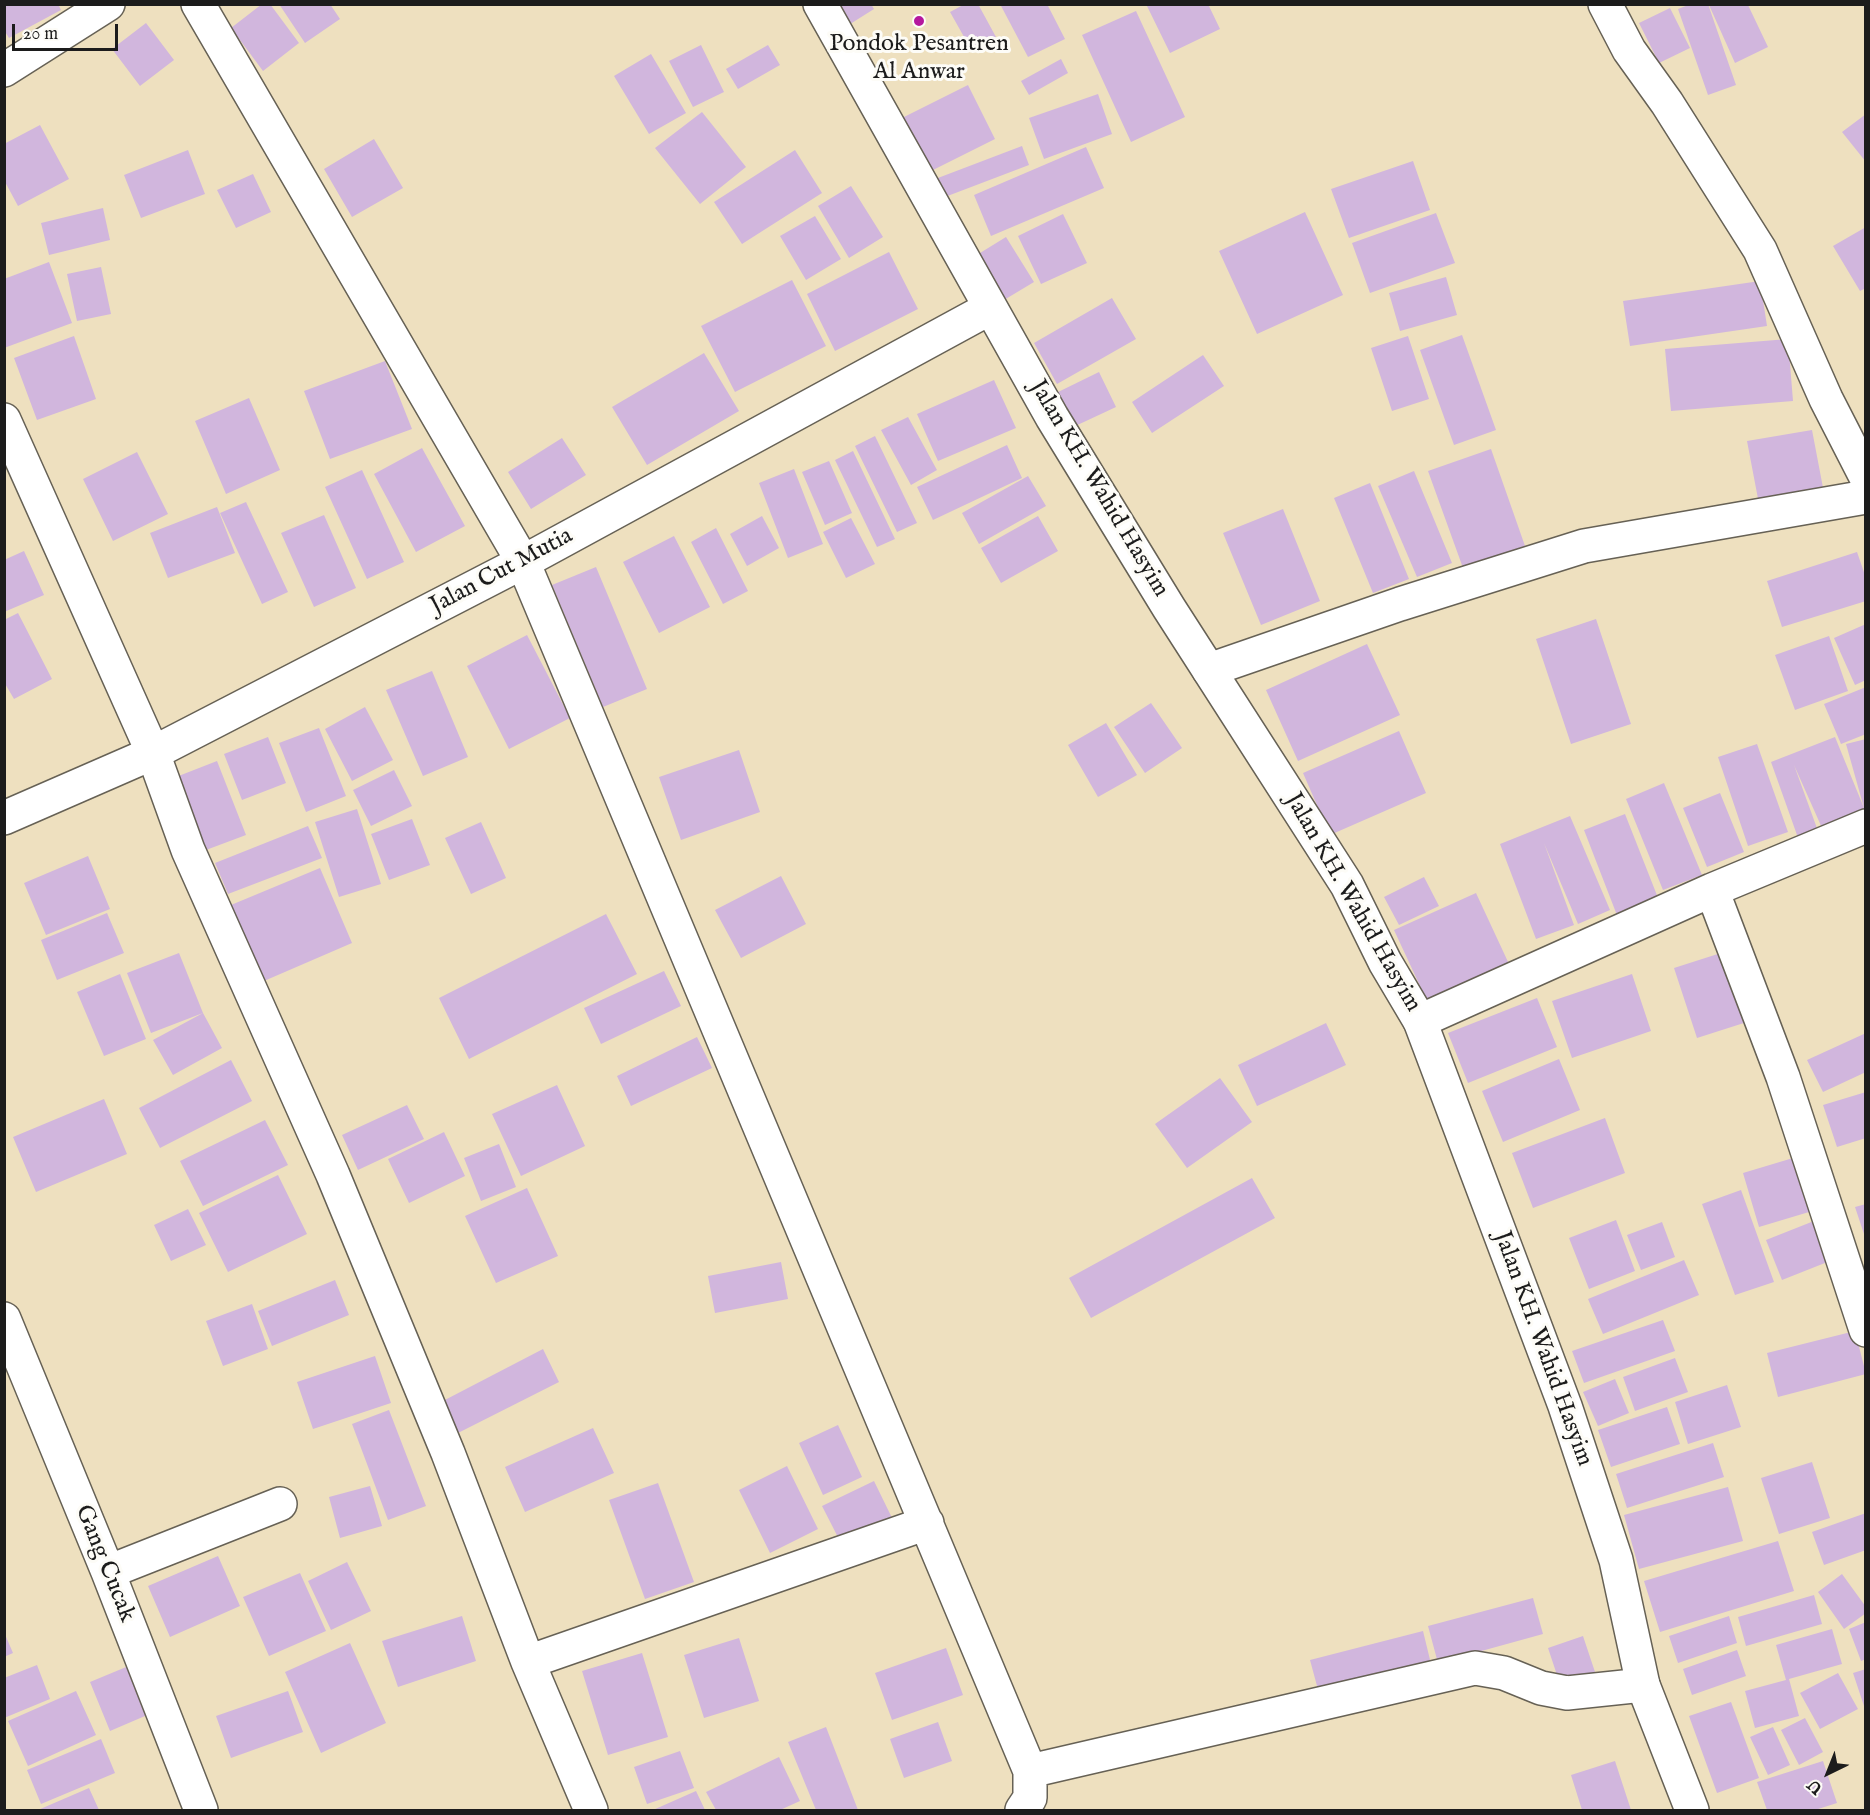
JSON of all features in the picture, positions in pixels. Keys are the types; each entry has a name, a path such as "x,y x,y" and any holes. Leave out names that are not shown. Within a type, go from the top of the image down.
{"street":[{"path":"4,70 108,4"},
{"path":"198,4 523,562 1030,1771 1030,1797 1022,1810"},
{"name":"Jalan KH. Wahid Hasyim","path":"820,4 1052,417 1209,670 1347,885 1385,962 1420,1021 1565,1406 1616,1560 1643,1685 1692,1810"},
{"path":"1605,4 1629,50 1667,103 1760,250 1826,399 1866,477"},
{"name":"Jalan Cut Mutia","path":"4,818 153,753 523,562 990,308"},
{"path":"4,420 153,753 188,850 333,1175 448,1452 528,1662 591,1810"},
{"path":"1209,670 1400,604 1584,546 1866,497"},
{"path":"1420,1021 1712,890 1866,826"},
{"path":"1712,890 1783,1077 1866,1330"},
{"name":"Gang Cucak","path":"4,1319 108,1572 201,1810"},
{"path":"108,1572 280,1504"},
{"path":"528,1662 927,1522"},
{"path":"1030,1771 1475,1668 1504,1673 1541,1688 1567,1694 1643,1685"}],"building":[{"path":"4,4 58,4 61,10 9,38 4,30"},
{"path":"262,4 270,4 299,43 263,71 231,28"},
{"path":"279,4 330,4 340,19 305,43"},
{"path":"834,4 871,4 874,9 847,26"},
{"path":"965,4 978,4 996,37 972,51 950,12"},
{"path":"1000,4 1047,4 1065,39 1028,57"},
{"path":"1146,4 1208,4 1220,29 1170,53"},
{"path":"1691,4 1708,4 1736,85 1708,95 1678,9"},
{"path":"1709,5 1748,5 1768,47 1735,63"},
{"path":"1670,8 1690,48 1659,63 1639,23"},
{"path":"1136,11 1185,117 1131,142 1082,35"},
{"path":"146,23 174,60 140,86 112,49"},
{"path":"701,45 724,92 693,107 669,61"},
{"path":"768,45 780,65 738,89 726,69"},
{"path":"651,54 686,113 649,134 614,76"},
{"path":"1061,59 1068,73 1029,95 1021,81"},
{"path":"968,85 995,139 929,172 902,118"},
{"path":"1098,94 1112,134 1044,159 1029,118"},
{"path":"702,112 746,167 700,204 655,148"},
{"path":"1866,114 1866,162 1842,132"},
{"path":"40,125 69,179 18,206 4,180 4,144"},
{"path":"374,139 403,188 352,217 324,169"},
{"path":"1022,146 1029,165 937,200 930,181"},
{"path":"1086,147 1104,188 991,236 974,195"},
{"path":"188,150 205,194 141,218 124,175"},
{"path":"795,150 822,193 742,244 714,202"},
{"path":"1413,161 1430,210 1349,238 1331,189"},
{"path":"253,174 271,212 236,228 217,190"},
{"path":"851,186 883,237 849,258 818,206"},
{"path":"103,208 110,240 49,255 41,223"},
{"path":"1305,212 1343,295 1257,334 1219,251"},
{"path":"1436,213 1455,263 1370,293 1352,243"},
{"path":"1063,214 1087,263 1041,284 1018,236"},
{"path":"815,216 841,259 806,280 780,236"},
{"path":"1866,227 1866,288 1860,291 1833,246"},
{"path":"1006,237 1034,282 994,306 967,261"},
{"path":"889,252 918,309 835,351 807,294"},
{"path":"49,262 72,323 4,348 4,279"},
{"path":"101,267 111,314 77,321 67,274"},
{"path":"1446,277 1457,315 1400,331 1389,293"},
{"path":"792,280 826,346 735,392 701,326"},
{"path":"1760,281 1767,326 1630,346 1623,301"},
{"path":"1112,298 1136,339 1057,384 1034,343"},
{"path":"1462,335 1496,430 1454,445 1420,350"},
{"path":"74,336 96,399 37,420 14,358"},
{"path":"1408,336 1429,399 1392,411 1371,348"},
{"path":"1788,339 1793,401 1671,411 1665,349"},
{"path":"704,353 739,411 647,465 612,407"},
{"path":"1203,355 1224,386 1152,433 1132,402"},
{"path":"385,361 412,429 330,459 304,391"},
{"path":"1099,372 1116,407 1071,428 1054,394"},
{"path":"994,380 1016,428 938,461 917,414"},
{"path":"249,398 280,470 226,494 195,421"},
{"path":"908,417 937,470 911,485 881,430"},
{"path":"1812,430 1824,493 1759,504 1747,441"},
{"path":"875,436 917,523 897,532 855,446"},
{"path":"562,438 586,475 531,509 508,472"},
{"path":"1007,445 1022,478 933,520 917,487"},
{"path":"422,448 465,526 416,552 374,474"},
{"path":"1491,449 1525,546 1463,568 1428,471"},
{"path":"853,451 895,539 877,547 835,460"},
{"path":"137,452 168,514 113,541 83,479"},
{"path":"829,461 852,513 825,525 802,472"},
{"path":"794,469 823,544 788,558 759,483"},
{"path":"362,470 404,562 367,579 325,487"},
{"path":"1414,471 1452,563 1417,577 1378,486"},
{"path":"1028,476 1046,506 979,544 962,513"},
{"path":"1370,483 1409,579 1373,593 1334,498"},
{"path":"246,502 288,592 262,604 220,513"},
{"path":"217,507 235,553 168,578 150,533"},
{"path":"1283,509 1320,601 1261,625 1223,533"},
{"path":"324,515 356,588 314,607 281,533"},
{"path":"762,516 779,548 747,566 730,534"},
{"path":"1038,516 1058,551 1001,583 981,548"},
{"path":"851,518 875,564 846,578 823,532"},
{"path":"716,528 748,591 723,604 691,542"},
{"path":"674,536 710,607 659,633 623,562"},
{"path":"24,551 44,595 4,612 4,560"},
{"path":"1857,552 1866,578 1866,601 1782,627 1767,581"},
{"path":"596,567 647,689 603,707 552,585"},
{"path":"18,613 52,679 14,699 4,682 4,620"},
{"path":"1596,619 1631,724 1571,744 1536,639"},
{"path":"1866,624 1866,680 1855,685 1834,638"},
{"path":"527,635 570,718 509,749 467,666"},
{"path":"1829,636 1848,691 1795,710 1775,655"},
{"path":"1367,644 1400,715 1298,761 1266,690"},
{"path":"432,671 468,757 423,776 386,690"},
{"path":"1866,687 1866,734 1841,744 1824,704"},
{"path":"1151,703 1182,748 1145,773 1114,727"},
{"path":"365,707 393,760 352,781 325,729"},
{"path":"1106,723 1137,775 1098,797 1068,745"},
{"path":"319,728 346,796 306,812 279,743"},
{"path":"1399,731 1426,793 1330,835 1303,773"},
{"path":"268,737 286,783 242,800 224,754"},
{"path":"1835,737 1864,808 1846,744 1866,739 1866,810 1822,828 1794,765 1822,842 1802,849 1771,762"},
{"path":"1757,744 1788,832 1748,846 1718,757"},
{"path":"739,750 760,812 681,840 659,777"},
{"path":"217,761 246,835 206,850 176,777"},
{"path":"394,770 412,806 371,826 353,790"},
{"path":"1664,783 1702,875 1663,890 1626,799"},
{"path":"1720,793 1744,852 1707,867 1683,808"},
{"path":"357,809 381,884 339,897 315,822"},
{"path":"1625,814 1662,908 1620,923 1584,830"},
{"path":"1570,816 1610,910 1578,924 1544,843 1574,925 1536,939 1500,844"},
{"path":"412,819 430,865 389,880 371,834"},
{"path":"481,822 506,878 471,894 445,838"},
{"path":"308,826 322,858 228,894 215,863"},
{"path":"88,856 110,909 46,935 24,883"},
{"path":"320,868 352,943 264,981 231,905"},
{"path":"781,876 806,924 741,958 715,910"},
{"path":"1424,877 1439,906 1399,925 1384,897"},
{"path":"1476,893 1509,964 1427,1001 1394,930"},
{"path":"107,913 124,953 57,980 41,940"},
{"path":"606,914 637,974 469,1059 439,998"},
{"path":"1724,952 1747,1022 1697,1038 1674,968"},
{"path":"179,953 203,1013 151,1033 127,973"},
{"path":"664,971 681,1006 601,1044 584,1008"},
{"path":"120,974 146,1039 104,1056 77,992"},
{"path":"1632,974 1651,1031 1572,1058 1552,1001"},
{"path":"1537,998 1557,1047 1468,1083 1448,1033"},
{"path":"203,1013 222,1048 173,1075 153,1040"},
{"path":"1326,1023 1346,1065 1257,1106 1238,1065"},
{"path":"1866,1033 1866,1072 1823,1092 1807,1060"},
{"path":"697,1037 712,1068 631,1106 617,1076"},
{"path":"1559,1059 1580,1110 1503,1142 1482,1091"},
{"path":"231,1060 252,1101 160,1148 139,1108"},
{"path":"1220,1078 1252,1122 1187,1168 1155,1124"},
{"path":"557,1085 585,1146 521,1176 492,1114"},
{"path":"1866,1092 1866,1138 1837,1147 1823,1105"},
{"path":"104,1099 127,1154 36,1192 13,1137"},
{"path":"407,1105 424,1139 358,1170 342,1135"},
{"path":"1605,1118 1625,1173 1533,1208 1512,1153"},
{"path":"265,1120 288,1165 203,1206 180,1161"},
{"path":"444,1132 465,1176 409,1203 388,1159"},
{"path":"499,1144 516,1187 481,1201 464,1158"},
{"path":"1803,1155 1819,1209 1759,1227 1743,1173"},
{"path":"278,1175 307,1234 228,1272 199,1213"},
{"path":"1252,1178 1275,1218 1091,1318 1069,1278"},
{"path":"527,1188 558,1256 496,1283 465,1216"},
{"path":"1741,1190 1774,1282 1735,1295 1702,1204"},
{"path":"1866,1204 1866,1237 1865,1237 1855,1207"},
{"path":"188,1209 206,1245 171,1261 154,1225"},
{"path":"1819,1219 1835,1259 1782,1280 1766,1240"},
{"path":"1616,1220 1635,1271 1589,1289 1569,1238"},
{"path":"1662,1222 1675,1257 1641,1270 1627,1235"},
{"path":"1684,1260 1699,1295 1603,1334 1588,1299"},
{"path":"781,1262 788,1299 715,1313 708,1276"},
{"path":"335,1280 349,1315 272,1346 258,1311"},
{"path":"252,1304 268,1349 223,1366 206,1321"},
{"path":"1663,1320 1675,1351 1584,1383 1572,1351"},
{"path":"1855,1331 1866,1374 1778,1397 1767,1353"},
{"path":"543,1349 559,1382 458,1433 441,1402"},
{"path":"375,1356 391,1403 313,1429 297,1382"},
{"path":"1675,1358 1688,1392 1635,1411 1623,1377"},
{"path":"1615,1379 1629,1413 1598,1426 1583,1392"},
{"path":"1727,1385 1741,1427 1688,1444 1675,1402"},
{"path":"1667,1407 1680,1444 1611,1467 1598,1430"},
{"path":"389,1410 426,1506 388,1520 352,1424"},
{"path":"838,1425 862,1477 823,1495 799,1443"},
{"path":"593,1428 614,1473 525,1512 505,1467"},
{"path":"1713,1443 1724,1477 1627,1508 1616,1474"},
{"path":"1812,1462 1830,1518 1779,1534 1761,1478"},
{"path":"787,1466 818,1529 770,1553 739,1490"},
{"path":"874,1481 894,1522 843,1547 822,1506"},
{"path":"658,1483 694,1582 645,1599 609,1500"},
{"path":"370,1486 382,1526 340,1538 329,1497"},
{"path":"1728,1487 1743,1541 1639,1569 1624,1515"},
{"path":"1866,1513 1866,1550 1824,1565 1812,1532"},
{"path":"1778,1541 1794,1591 1660,1632 1644,1581"},
{"path":"218,1556 240,1606 170,1637 148,1586"},
{"path":"347,1562 371,1611 331,1630 308,1581"},
{"path":"300,1573 326,1631 269,1656 243,1597"},
{"path":"1842,1574 1866,1607 1866,1613 1844,1629 1818,1592"},
{"path":"1814,1595 1822,1624 1746,1646 1738,1617"},
{"path":"1533,1598 1543,1634 1438,1663 1428,1626"},
{"path":"462,1616 476,1661 398,1687 382,1641"},
{"path":"1729,1616 1737,1643 1678,1663 1669,1636"},
{"path":"1866,1622 1866,1659 1861,1661 1849,1629"},
{"path":"1832,1629 1842,1664 1789,1679 1799,1716 1755,1728 1745,1691 1786,1680 1776,1645"},
{"path":"1423,1631 1432,1668 1320,1697 1310,1660"},
{"path":"4,1632 13,1653 4,1657"},
{"path":"1583,1636 1596,1675 1561,1687 1548,1648"},
{"path":"739,1638 759,1701 704,1718 684,1655"},
{"path":"350,1643 386,1723 321,1753 285,1672"},
{"path":"946,1648 963,1695 892,1720 875,1673"},
{"path":"1737,1650 1746,1676 1692,1695 1683,1669"},
{"path":"642,1653 668,1737 608,1755 582,1671"},
{"path":"37,1665 50,1699 4,1718 4,1678"},
{"path":"131,1665 152,1713 110,1731 90,1682"},
{"path":"1866,1669 1866,1709 1865,1709 1853,1673"},
{"path":"1838,1673 1858,1709 1820,1729 1800,1693"},
{"path":"76,1691 96,1735 28,1766 8,1721"},
{"path":"288,1691 303,1732 231,1758 216,1716"},
{"path":"1731,1702 1759,1778 1717,1793 1689,1716"},
{"path":"1805,1718 1823,1752 1799,1765 1781,1730"},
{"path":"938,1722 952,1761 904,1778 890,1739"},
{"path":"826,1727 858,1810 816,1810 788,1742"},
{"path":"1773,1727 1790,1765 1768,1775 1750,1737"},
{"path":"101,1739 115,1773 41,1804 27,1770"},
{"path":"680,1751 694,1788 647,1804 634,1767"},
{"path":"779,1757 800,1801 780,1810 716,1810 706,1792"},
{"path":"1615,1761 1631,1810 1582,1810 1571,1775"},
{"path":"1823,1761 1837,1803 1815,1810 1767,1810 1757,1782"},
{"path":"89,1788 99,1810 38,1810"},
{"path":"696,1791 705,1810 653,1810"}],"place":[{"name":"Pondok Pesantren Al Anwar","path":"919,21"}]}
